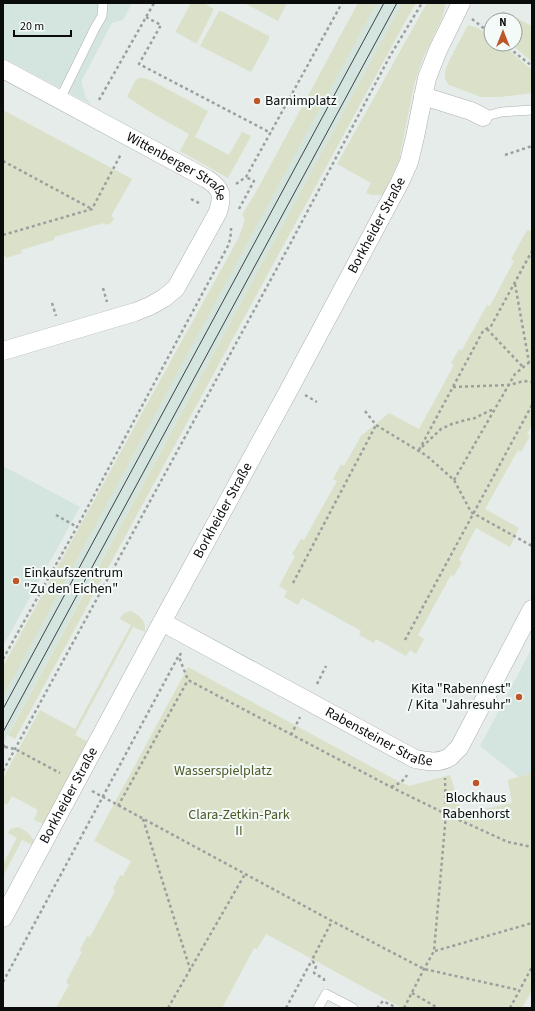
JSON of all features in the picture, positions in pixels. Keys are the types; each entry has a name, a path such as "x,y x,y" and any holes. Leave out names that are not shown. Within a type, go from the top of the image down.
{"street":[{"name":"Borkheider Straße","path":"3,918 400,182 409,162 427,78 438,50 463,10"},
{"name":"Wittenberger Straße","path":"3,69 207,179 217,186 221,195 218,212 176,288 164,298 135,312 3,351"},
{"path":"423,96 471,111 483,117"},
{"name":"Rabensteiner Straße","path":"162,622 415,759 430,762 440,761 450,756 459,748 532,609"}],"lane":[{"path":"60,99 102,16 103,3"},
{"path":"483,117 501,112 532,110"},
{"path":"318,1008 326,994 353,1008"}],"path":[{"path":"90,116 154,3"},
{"path":"221,195 246,177 342,3"},
{"path":"3,771 292,241 390,56 422,3"},
{"path":"463,10 483,27"},
{"path":"146,17 161,25 139,64 271,133"},
{"path":"514,52 532,66"},
{"path":"3,235 92,209 130,137"},
{"path":"505,155 532,146"},
{"path":"3,161 92,209"},
{"path":"235,215 254,181 246,177"},
{"path":"3,659 77,527 229,244 231,227"},
{"path":"419,450 483,331 491,326 532,251"},
{"path":"514,284 529,362"},
{"path":"487,329 523,367"},
{"path":"454,480 515,374 532,360"},
{"path":"453,387 509,385 524,381 532,382"},
{"path":"405,640 532,405"},
{"path":"419,450 440,429 475,418 489,410 495,409"},
{"path":"365,412 376,425 419,450 454,480 471,512 532,546"},
{"path":"293,583 376,425"},
{"path":"56,515 77,527"},
{"path":"3,982 189,637"},
{"path":"178,657 188,680 391,787 446,814 508,842 532,847"},
{"path":"118,806 188,680"},
{"path":"3,750 4,746 15,749 118,806 424,969 519,990"},
{"path":"404,1008 434,951 446,814 445,772 440,761"},
{"path":"143,819 190,969"},
{"path":"168,1008 245,874"},
{"path":"286,1008 332,921"},
{"path":"434,951 532,923"},
{"path":"312,960 316,966 314,973 324,979 326,994"},
{"path":"510,1008 532,967"},
{"path":"412,993 438,1008"},
{"path":"377,1008 383,1001 398,1008"}],"shaded area":[{"path":"3,3 132,3 123,20 112,23 82,80 86,98 92,105 3,58"},
{"path":"377,3 402,3 3,743 3,697"},
{"path":"3,466 80,507 3,646"},
{"name":"Kita \"Rabennest\" / Kita \"Jahresuhr\"","path":"532,648 532,773 519,777 480,746"}],"green space":[{"path":"191,3 204,3 214,9 197,43 176,32"},
{"path":"244,3 287,3 278,21"},
{"path":"358,3 377,3 3,697 3,666 239,237 245,219 242,215 256,192"},
{"path":"402,3 416,3 15,739 8,735"},
{"path":"427,3 446,3 442,18 423,58 415,81 399,160 383,195 371,195 366,193 371,183 337,164"},
{"path":"219,11 269,36 269,39 251,72 200,46"},
{"path":"523,21 532,26 532,62 520,52 523,52"},
{"path":"468,25 478,28 483,31 483,52 511,52 532,70 532,93 500,97 481,97 449,85 445,79 445,71"},
{"path":"138,78 144,78 152,81 208,111 195,137 229,155 242,132 251,136 228,178 180,151 189,134 127,97"},
{"path":"3,110 132,179 111,216 114,218 111,223 106,225 104,223 54,237 54,240 21,250 22,253 6,258 3,256"},
{"path":"532,228 532,424 527,434 530,436 521,452 518,450 485,509 519,528 510,547 476,528 459,560 462,562 454,576 451,575 418,635 424,639 416,654 410,650 406,656 376,639 374,643 359,635 361,631 302,598 298,605 284,597 287,591 279,586 295,556 292,554 301,539 304,540 337,481 333,479 341,464 344,466 361,436 389,413 419,429 454,365 451,363 459,349 462,350 487,305 490,306 514,261 511,259 527,230 530,231"},
{"path":"131,611 142,619 145,632 133,627 75,735 87,741 44,824 34,820 38,810 12,796 7,805 3,803 3,778 40,710 75,729 131,625 120,619 124,614"},
{"name":"Clara-Zetkin-Park II","path":"188,667 409,786 450,775 462,814 512,803 508,780 532,773 532,990 522,1008 402,1008 266,934 257,949 254,948 222,1008 56,1008 69,985 66,982 82,952 80,950 87,936 90,937 115,891 113,889 120,875 123,876 131,861 94,841"},
{"path":"18,827 27,832 34,840 32,845 22,840 3,876 3,864 17,838 8,833 10,829"}],"tram line":[{"path":"3,709 384,3"},
{"path":"3,732 397,3"}],"place":[{"name":"Barnimplatz","path":"257,101"},
{"name":"Einkaufszentrum \"Zu den Eichen\"","path":"16,581"},
{"name":"Kita \"Rabennest\" / Kita \"Jahresuhr\"","path":"519,697"},
{"name":"Blockhaus Rabenhorst","path":"476,783"}],"park label":[{"name":"Wasserspielplatz","path":"223,771"}]}
